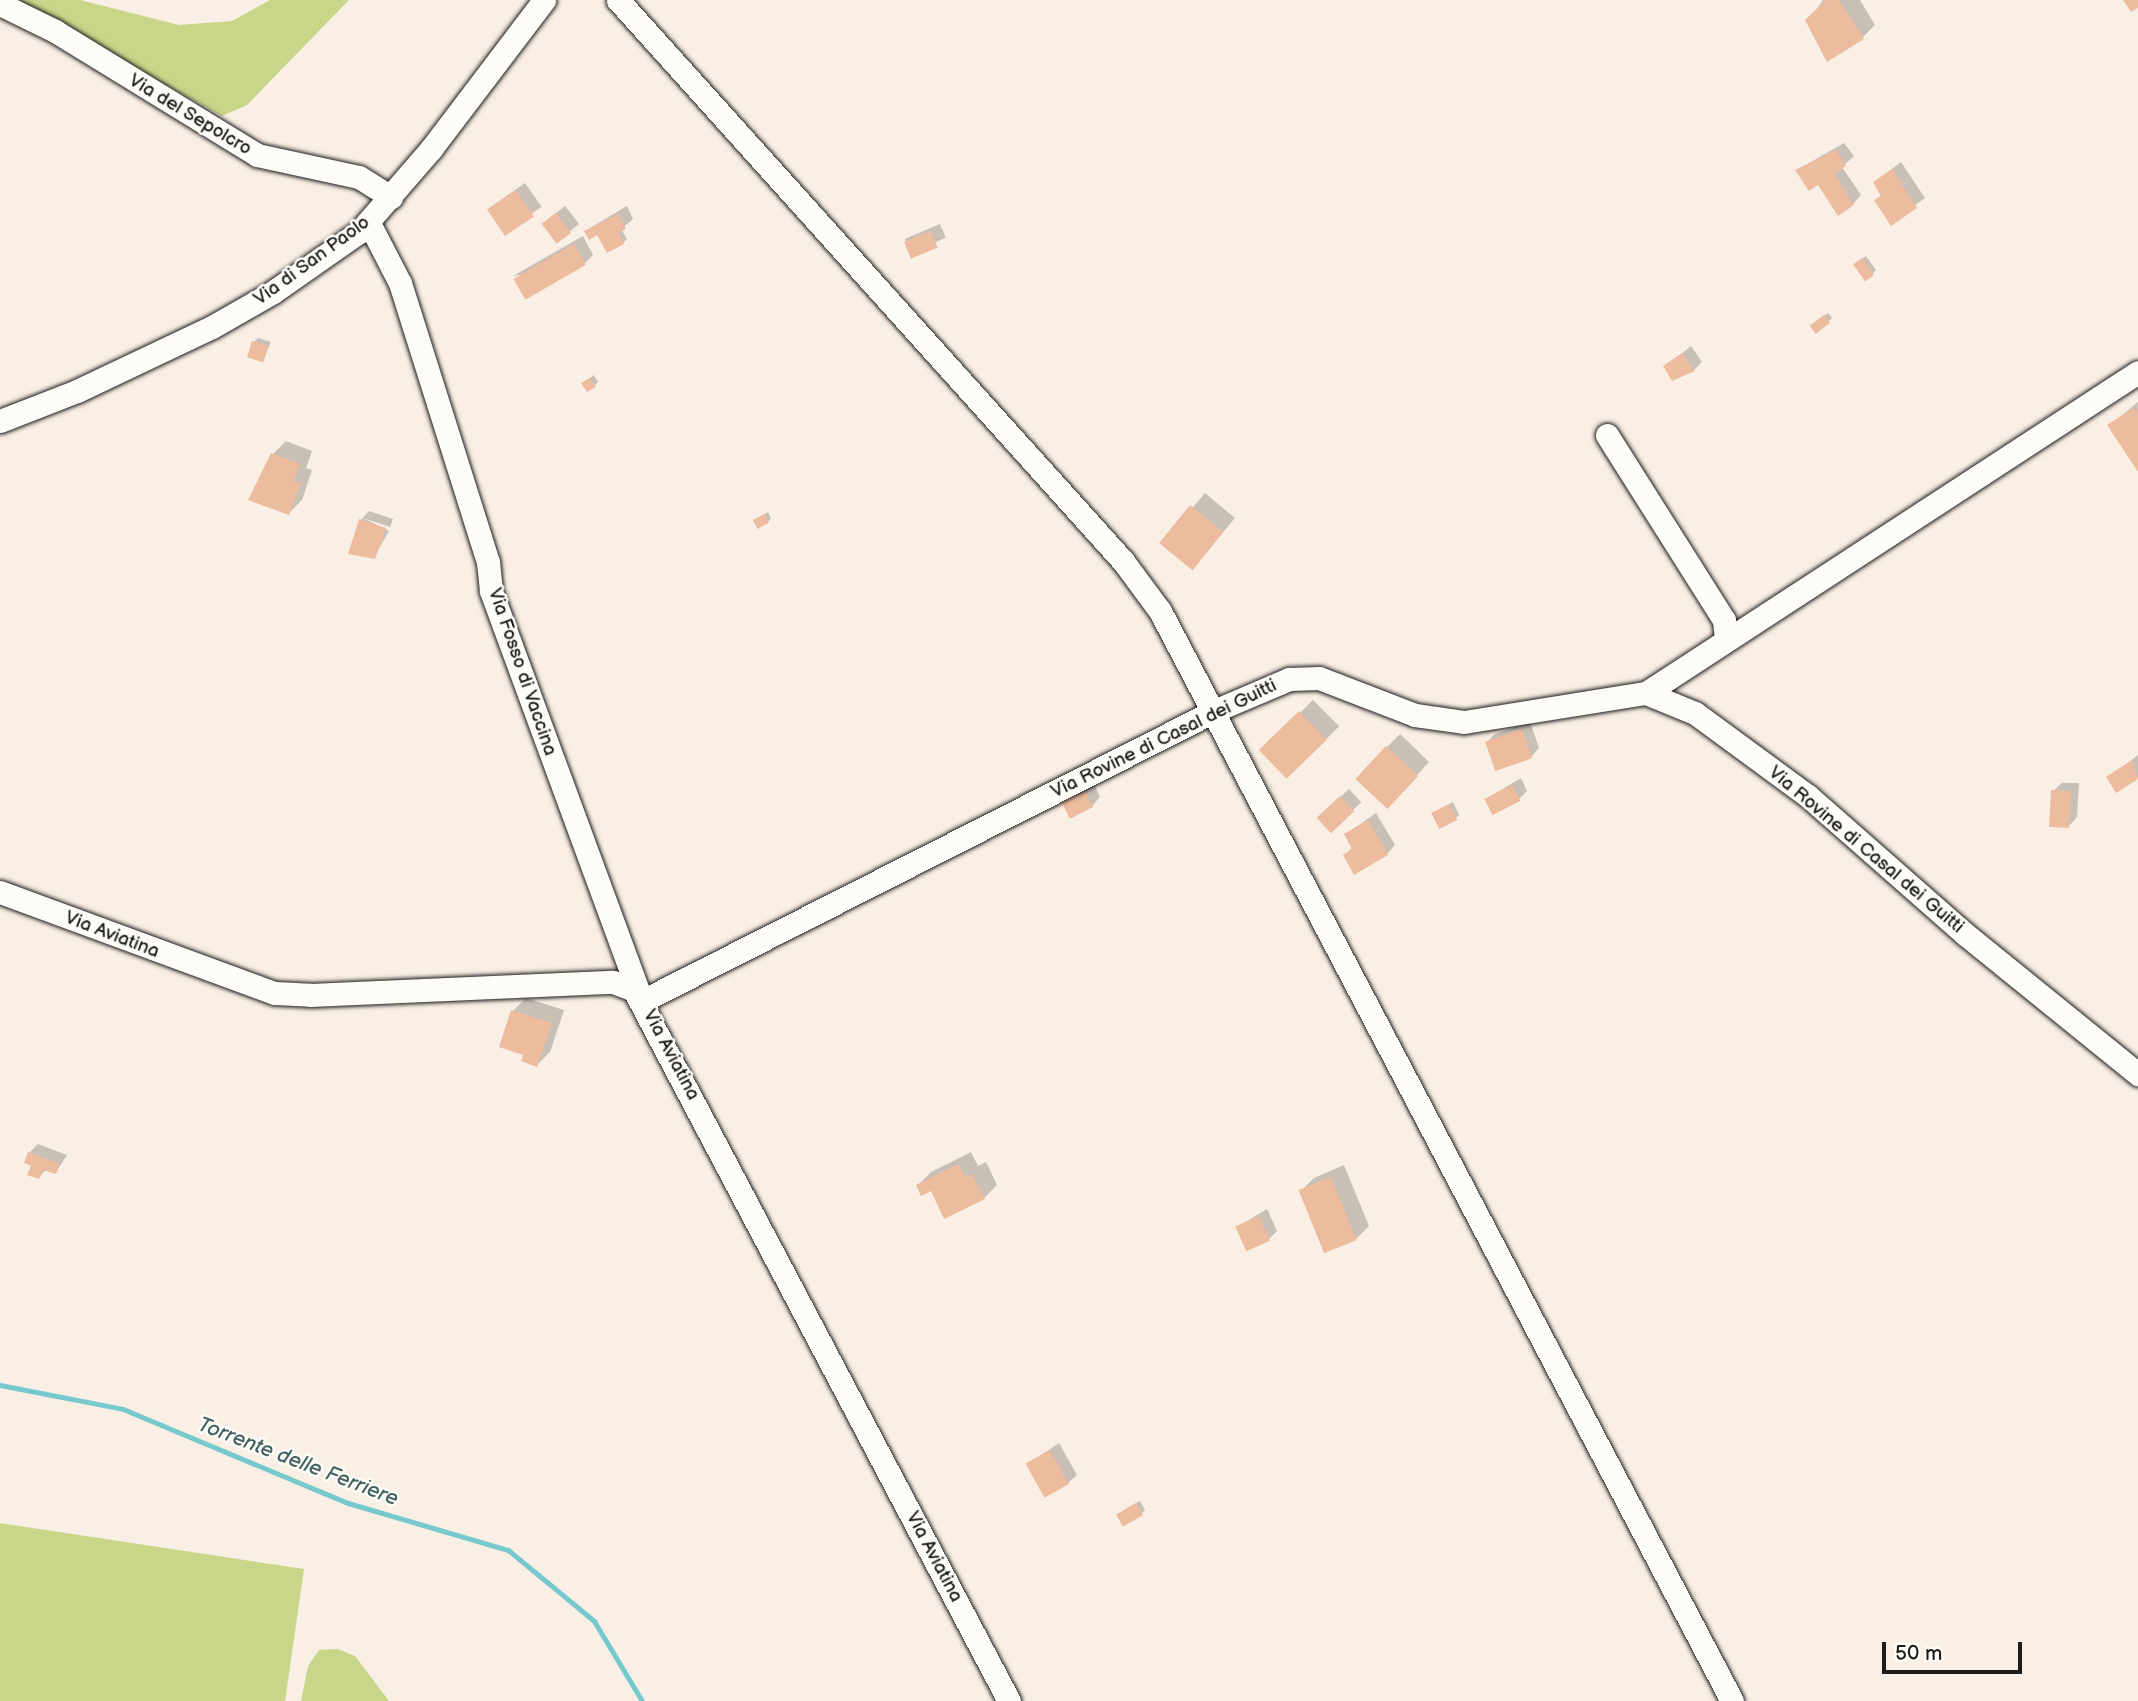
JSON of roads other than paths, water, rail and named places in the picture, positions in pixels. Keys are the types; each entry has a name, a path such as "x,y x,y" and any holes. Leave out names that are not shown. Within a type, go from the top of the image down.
{"street":[{"name":"Via di San Paolo","path":"0,421 101,381 242,311 369,223 544,0"},
{"path":"618,0 1131,570 1167,621 1732,1701"},
{"name":"Via del Sepolcro","path":"0,4 55,31 191,118 257,155 359,177 391,197"},
{"name":"Via Fosso di Vaccina","path":"369,223 400,283 488,562 491,591 642,1001"},
{"path":"1646,693 2138,372"},
{"path":"1607,435 1724,620 1726,640"},
{"name":"Via Rovine di Casal dei Guitti","path":"642,1001 1214,711 1265,688 1303,678 1338,683 1415,715 1464,722 1646,693 1695,713 1808,796 1965,934 2138,1074"},
{"name":"Via Aviatina","path":"0,892 275,993 310,995 612,982 629,987 642,1001 1009,1701"}],"waterway":[{"name":"Torrente delle Ferriere","path":"0,1385 123,1409 348,1503 508,1550 594,1621 642,1701"}]}
